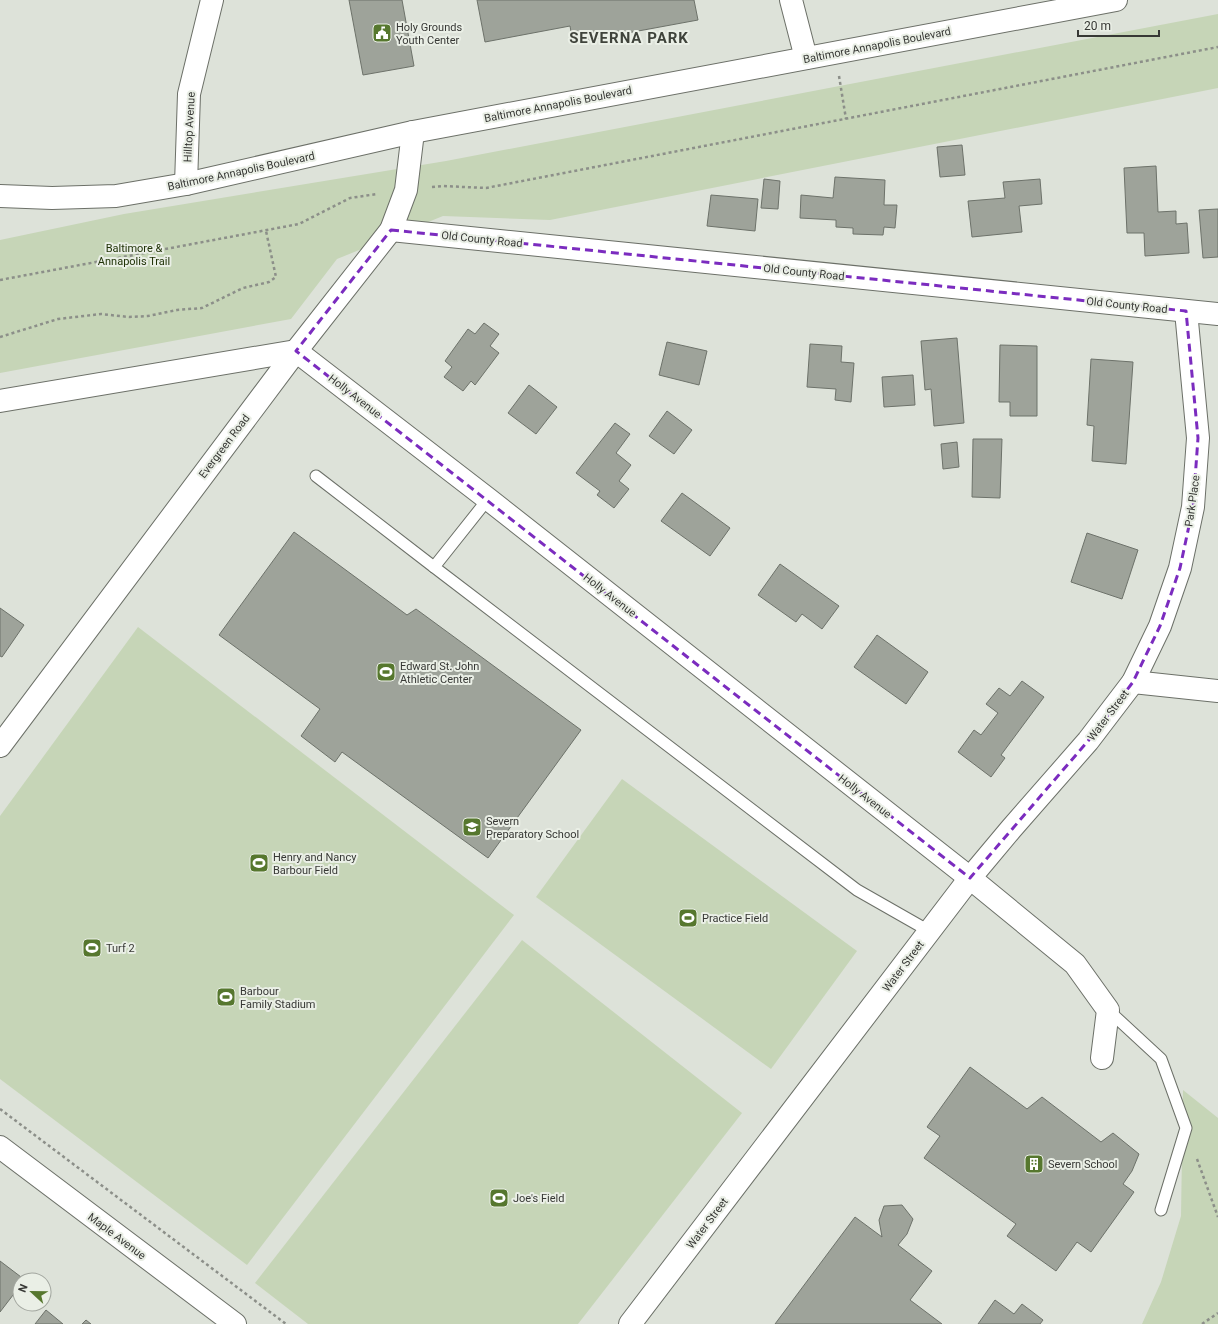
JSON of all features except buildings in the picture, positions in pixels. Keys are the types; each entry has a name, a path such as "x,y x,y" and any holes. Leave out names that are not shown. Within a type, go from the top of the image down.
{"street":[{"name":"Hilltop Avenue","path":"186,184 189,94 212,0"},
{"path":"791,0 806,58"},
{"name":"Baltimore Annapolis Boulevard","path":"0,196 52,198 116,196 186,184 413,132 806,58 1081,3 1116,0"},
{"name":"Evergreen Road","path":"0,746 296,351 391,230 406,190 413,132"},
{"name":"Old County Road","path":"391,230 1218,314"},
{"name":"Park Place","path":"1133,682 1160,626 1180,568 1193,507 1198,438 1186,311"},
{"path":"0,401 296,351"},
{"name":"Holly Avenue","path":"296,351 488,499 970,878 1075,964 1108,1010"},
{"name":"Water Street","path":"630,1324 970,878 1010,829 1088,741 1133,682 1218,691"},
{"path":"1102,1058 1108,1010"},
{"name":"Maple Avenue","path":"0,1147 235,1324"}],"lane":[{"path":"316,476 857,890 929,931"},
{"path":"434,567 488,499"},
{"path":"1108,1010 1162,1059 1186,1128 1161,1210"}],"path":[{"path":"443,186 486,188 1218,48"},
{"path":"839,76 846,119"},
{"path":"0,280 299,224 350,198 383,193"},
{"path":"0,337 58,319 101,314 129,317 148,316 177,310 202,308 243,288 269,282 276,277 266,230"},
{"path":"0,1109 286,1324"},
{"path":"1186,1128 1218,1217"},
{"path":"1202,1324 1218,1313"}],"highlighted area":[{"path":"391,230 1186,311 1198,438 1193,507 1180,568 1160,626 1133,682 1088,741 970,878 296,351"}],"green space":[{"name":"Baltimore & Annapolis Trail","path":"1218,14 1218,88 550,220 443,216 337,259 291,319 0,373 0,240 124,214 446,161"},
{"name":"Barbour Family Stadium","path":"138,627 514,915 247,1265 0,1079 0,816"},
{"name":"Practice Field","path":"622,779 857,951 771,1069 536,897"},
{"name":"Joe's Field","path":"522,940 742,1113 578,1324 308,1324 255,1283"},
{"path":"1183,1090 1218,1118 1218,1324 1142,1324 1161,1282 1181,1216"}],"place":[{"name":"Holy Grounds Youth Center","path":"382,33"},
{"name":"Edward St. John Athletic Center","path":"386,672"},
{"name":"Severn Preparatory School","path":"472,827"},
{"name":"Henry and Nancy Barbour Field","path":"259,863"},
{"name":"Practice Field","path":"688,918"},
{"name":"Turf 2","path":"92,948"},
{"name":"Barbour Family Stadium","path":"226,997"},
{"name":"Severn School","path":"1034,1164"},
{"name":"Joe's Field","path":"499,1198"}],"district":[{"name":"SEVERNA PARK","path":"629,38"}]}
